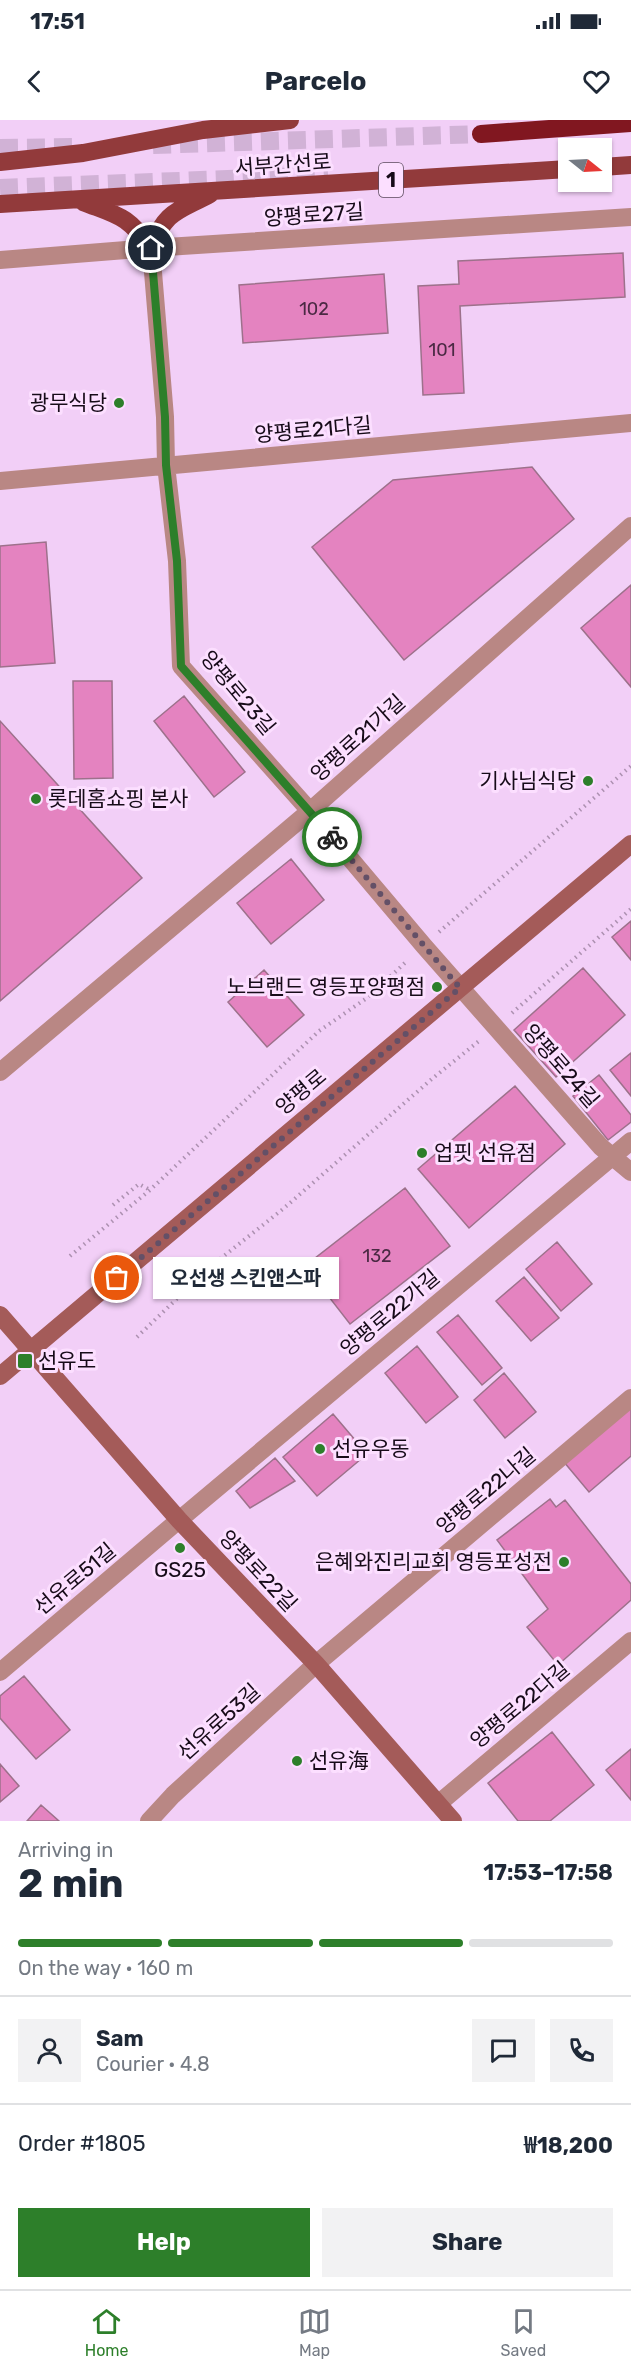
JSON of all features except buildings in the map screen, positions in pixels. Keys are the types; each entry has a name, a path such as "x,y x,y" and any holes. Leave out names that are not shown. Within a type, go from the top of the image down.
{"highway":[{"path":"481,134 631,123"}],"main road":[{"name":"서부간선로","path":"0,162 83,153 204,130 290,120"},
{"path":"612,166 631,165"},
{"name":"서부간선로","path":"0,204 558,170"},
{"path":"151,248 159,227 168,216 214,192"},
{"path":"75,199 125,218 137,229 151,248"},
{"name":"양평로","path":"0,1376 631,843"},
{"name":"양평로22길","path":"0,1315 179,1520 316,1664 453,1821"}],"street":[{"name":"양평로27길","path":"0,260 631,217"},
{"name":"양평로23길","path":"151,248 165,417 166,465 177,561 181,666 310,811 460,988"},
{"name":"양평로21다길","path":"0,481 631,423"},
{"name":"양평로21가길","path":"0,1072 310,811 631,526"},
{"name":"양평로24길","path":"460,988 612,1156 631,1172"},
{"name":"양평로22가길","path":"179,1520 631,1141"},
{"name":"양평로22나길","path":"316,1664 631,1398"},
{"name":"선유로51길","path":"0,1672 179,1520"},
{"name":"양평로22다길","path":"438,1804 631,1641"},
{"name":"선유로53길","path":"154,1819 173,1795 316,1664"}],"path":[{"path":"436,935 631,766"},
{"path":"510,1015 631,909"},
{"path":"70,1256 150,1190 319,1031 367,998 414,955"},
{"path":"137,1337 210,1267 283,1209 433,1078 484,1037"},
{"path":"114,1205 139,1184 150,1190"},
{"path":"169,1285 210,1267"}],"tunnel":[{"path":"153,145 481,134"},
{"path":"0,148 78,147"},
{"path":"0,188 328,175"}],"way so far":[{"path":"117,1278 460,988 332,837"}],"place":[{"name":"광무식당","path":"119,403"},
{"name":"기사님식당","path":"588,781"},
{"name":"롯데홈쇼핑 본사","path":"36,799"},
{"name":"노브랜드 영등포양평점","path":"437,987"},
{"name":"업핏 선유점","path":"422,1153"},
{"name":"오선생 스킨앤스파","path":"117,1278"},
{"name":"선유도","path":"25,1361"},
{"name":"선유우동","path":"320,1449"},
{"name":"GS25","path":"180,1548"},
{"name":"은혜와진리교회 영등포성전","path":"564,1562"},
{"name":"선유海","path":"297,1761"}],"route":[{"path":"151,248 165,417 166,465 177,561 181,666 332,837"}]}
